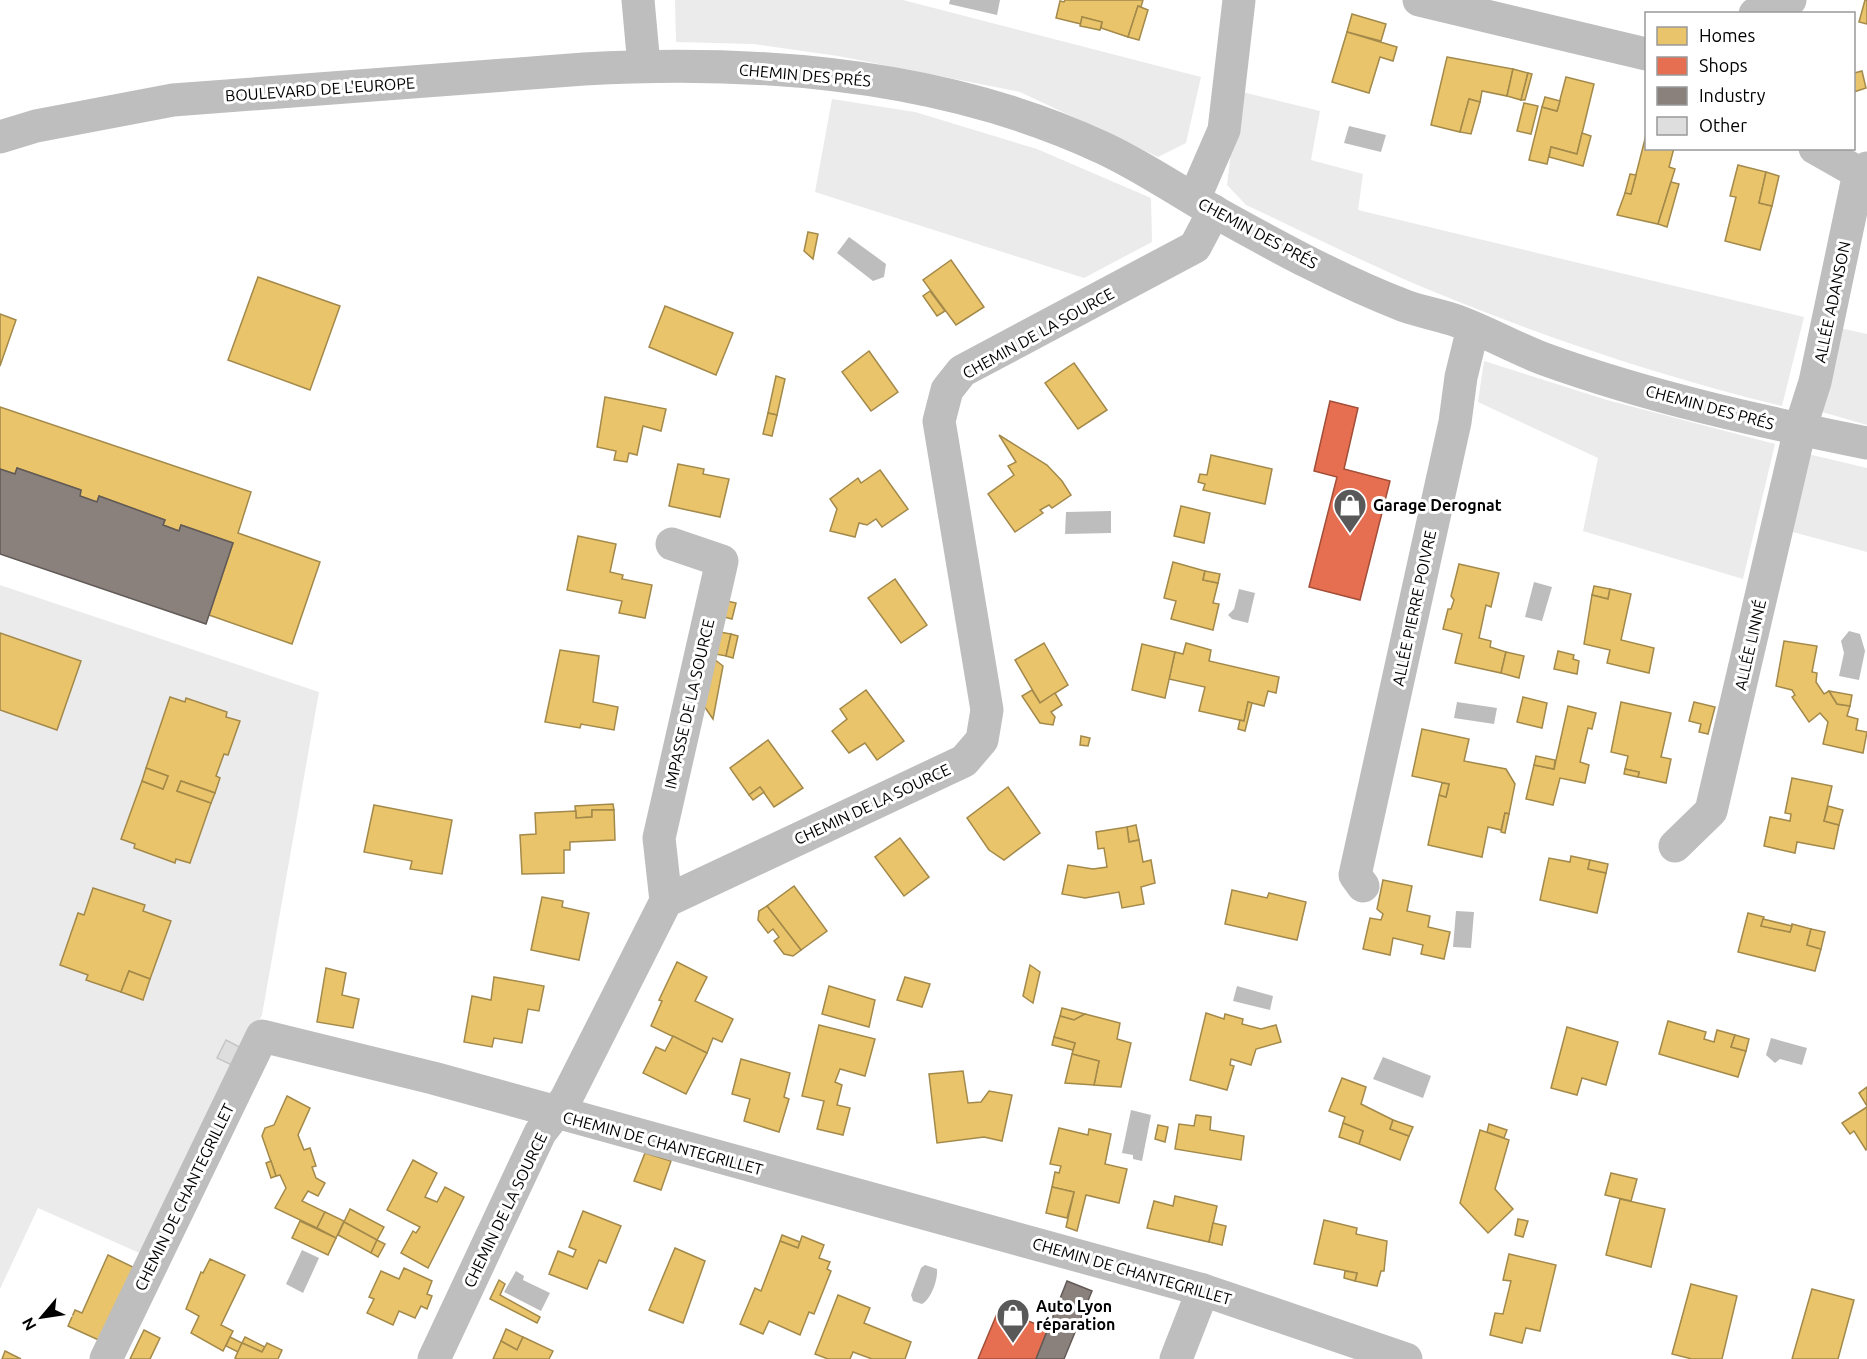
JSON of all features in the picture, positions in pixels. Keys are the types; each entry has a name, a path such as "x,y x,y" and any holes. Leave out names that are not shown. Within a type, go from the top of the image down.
{"street":[{"path":"638,0 644,66"},
{"name":"CHEMIN DE LA SOURCE","path":"434,1359 540,1133 566,1099 666,901 964,761 982,740 987,710 939,422 947,390 962,371 1195,247 1224,130 1239,0"},
{"path":"1419,0 1645,54"},
{"path":"1760,12 1790,0"},
{"name":"BOULEVARD DE L'EUROPE","path":"0,137 36,126 173,100 644,66"},
{"name":"CHEMIN DES PRÉS","path":"644,66 808,72 922,89 997,107 1104,148 1277,246 1395,301 1473,328 1544,359 1690,404 1867,443"},
{"name":"ALLÉE ADANSON","path":"1800,429 1815,382 1863,171 1819,150"},
{"name":"ALLÉE PIERRE POIVRE","path":"1363,886 1355,875 1455,422 1461,376 1473,328"},
{"name":"ALLÉE LINNÉ","path":"1675,846 1711,811 1800,429"},
{"name":"IMPASSE DE LA SOURCE","path":"666,901 658,838 722,561 672,544"},
{"name":"CHEMIN DE CHANTEGRILLET","path":"106,1359 262,1036 433,1078 1203,1290 1406,1359"},
{"path":"1176,1359 1203,1290"}],"shaded area":[{"path":"675,0 903,0 1201,77 1186,143 1158,157 1020,92 838,56 753,44 676,42"},
{"path":"950,0 1000,0 997,15 949,4"},
{"path":"1238,91 1320,111 1311,160 1363,174 1358,210 1804,317 1782,406 1649,369 1518,325 1408,281 1246,205 1227,185"},
{"path":"832,99 915,112 1037,149 1151,198 1152,242 1084,278 815,192"},
{"path":"1349,126 1386,135 1381,152 1344,143"},
{"path":"849,237 886,264 884,277 873,281 837,253"},
{"path":"1840,328 1867,334 1867,425 1822,412"},
{"path":"1484,361 1607,400 1775,444 1743,579 1583,531 1598,458 1478,402"},
{"path":"1808,454 1867,468 1867,552 1789,531"},
{"path":"1111,511 1111,533 1065,534 1066,512"},
{"path":"1534,582 1552,587 1542,621 1525,617"},
{"path":"0,585 319,692 262,1015 144,1255 38,1208 0,1289"},
{"path":"1239,589 1255,593 1248,623 1232,619 1228,615 1234,609"},
{"path":"1849,631 1860,634 1865,651 1859,680 1839,676 1844,653 1841,641"},
{"path":"1457,702 1497,708 1494,724 1454,718"},
{"path":"1456,911 1474,912 1471,948 1453,947"},
{"path":"1237,986 1273,996 1270,1010 1233,1001"},
{"path":"1771,1038 1807,1048 1802,1065 1780,1059 1775,1063 1766,1055"},
{"path":"1383,1057 1431,1076 1423,1098 1373,1079"},
{"path":"1131,1110 1151,1115 1142,1161 1133,1159 1133,1155 1122,1153"},
{"path":"302,1250 319,1258 303,1293 286,1284"},
{"path":"925,1265 937,1269 937,1273 931,1294 922,1304 913,1301 911,1295 921,1268"},
{"path":"516,1271 524,1276 523,1280 550,1293 541,1311 504,1292"}],"building: Homes":[{"path":"1143,0 1141,7 1138,6 1128,37 1101,28 1102,22 1082,17 1081,24 1056,18 1060,1"},
{"path":"1865,0 1867,0 1867,24 1859,22"},
{"path":"1138,6 1148,10 1139,40 1128,37"},
{"path":"1352,14 1386,24 1381,41 1347,32"},
{"path":"1082,17 1102,22 1100,30 1080,26"},
{"path":"1347,32 1397,47 1393,61 1380,57 1369,93 1332,82"},
{"path":"1447,57 1513,69 1507,96 1482,91 1480,102 1469,99 1460,132 1431,125"},
{"path":"1513,69 1528,73 1521,100 1507,96"},
{"path":"1862,71 1866,88 1855,92 1855,73"},
{"path":"1528,73 1532,74 1525,100 1521,100"},
{"path":"1566,77 1594,84 1577,154 1551,147 1547,164 1529,160 1542,107 1557,111"},
{"path":"1545,97 1560,101 1557,111 1542,107"},
{"path":"1469,99 1480,102 1471,134 1460,132"},
{"path":"1524,103 1538,106 1531,134 1517,131"},
{"path":"1582,133 1591,136 1583,166 1549,157 1551,147 1577,154"},
{"path":"1645,139 1645,150 1673,150 1669,167 1675,169 1658,224 1617,215 1625,193 1631,194"},
{"path":"1738,165 1766,172 1759,203 1772,206 1760,250 1725,241 1736,197 1730,196"},
{"path":"1766,172 1779,176 1772,206 1759,203"},
{"path":"1630,174 1636,175 1631,194 1625,193"},
{"path":"1671,182 1679,184 1667,227 1658,224"},
{"path":"808,232 818,234 813,259 804,251"},
{"path":"951,260 984,307 956,325 923,280"},
{"path":"258,277 340,306 310,390 228,360"},
{"path":"930,291 945,311 937,316 923,296"},
{"path":"665,306 733,333 716,375 649,347"},
{"path":"0,314 16,320 0,366"},
{"path":"869,351 898,392 871,411 842,372"},
{"path":"1074,363 1107,410 1078,429 1045,383"},
{"path":"776,376 785,379 777,415 768,413"},
{"path":"605,397 666,409 661,431 643,426 637,455 629,453 627,462 614,460 616,451 597,447"},
{"path":"0,407 251,492 238,533 320,562 292,644 209,615 233,543 181,525 179,531 163,525 165,520 99,496 97,502 80,496 81,490 17,468 15,474 0,469"},
{"path":"768,413 777,415 772,436 763,434"},
{"path":"999,435 1047,465 1071,495 1052,508 1049,505 1040,510 1043,513 1015,532 988,494 1014,475 1008,466 1016,462"},
{"path":"1211,455 1272,469 1265,504 1203,490 1205,484 1198,482 1200,474 1207,475"},
{"path":"678,464 704,469 703,474 729,479 720,517 669,506"},
{"path":"880,470 908,509 882,527 876,519 867,525 859,523 855,537 830,531 837,509 830,499 858,478 861,483"},
{"path":"1181,506 1210,513 1204,543 1174,536"},
{"path":"578,536 616,544 610,572 623,575 622,579 652,585 645,618 619,613 622,601 567,590"},
{"path":"1173,562 1205,571 1203,580 1218,583 1213,603 1219,604 1213,630 1171,619 1176,601 1164,598"},
{"path":"1459,564 1499,573 1491,607 1486,605 1479,638 1491,641 1490,647 1506,652 1501,673 1455,663 1462,634 1443,629 1448,609 1451,609 1454,600 1451,596"},
{"path":"1205,571 1220,574 1218,583 1203,580"},
{"path":"895,579 927,625 901,643 868,598"},
{"path":"1594,586 1610,589 1608,599 1592,595"},
{"path":"1610,589 1631,594 1621,640 1654,648 1649,673 1607,663 1610,650 1584,644 1592,595 1608,599"},
{"path":"727,601 736,603 732,619 724,617"},
{"path":"720,632 731,634 726,656 715,654"},
{"path":"0,633 81,661 57,730 0,710"},
{"path":"731,634 738,636 733,658 726,656"},
{"path":"1784,641 1817,646 1812,672 1817,673 1816,682 1824,694 1829,691 1837,704 1850,706 1847,716 1858,719 1856,730 1867,732 1863,753 1823,744 1828,722 1820,713 1809,722 1792,697 1795,695 1792,690 1776,686"},
{"path":"1044,643 1068,685 1040,703 1015,660"},
{"path":"1186,643 1211,650 1209,661 1279,677 1276,693 1268,691 1264,706 1248,702 1244,721 1199,711 1205,687 1169,679 1175,652 1183,654"},
{"path":"1142,644 1175,652 1165,698 1132,690"},
{"path":"560,650 599,656 593,702 618,707 614,730 581,724 580,728 545,722"},
{"path":"1558,651 1574,655 1573,659 1579,661 1577,674 1554,669"},
{"path":"1506,652 1524,656 1519,678 1501,673"},
{"path":"714,659 723,666 713,719 704,706"},
{"path":"866,690 904,741 877,760 865,743 849,753 832,731 847,719 840,709"},
{"path":"1032,690 1040,703 1055,693 1062,705 1051,712 1055,717 1053,725 1040,723 1022,696"},
{"path":"1829,691 1852,695 1850,706 1837,704"},
{"path":"170,697 185,702 186,698 227,712 226,717 240,721 228,755 224,754 216,776 220,778 215,793 181,781 177,791 211,803 190,863 176,859 175,863 134,848 135,844 121,839 142,781 163,789 168,776 146,768"},
{"path":"1523,697 1547,703 1542,728 1517,722"},
{"path":"1248,702 1252,703 1245,731 1238,729 1240,720 1244,721"},
{"path":"1621,702 1671,713 1661,757 1671,759 1666,783 1638,777 1639,772 1625,769 1628,756 1611,752"},
{"path":"1694,702 1715,707 1708,734 1699,732 1701,724 1689,721"},
{"path":"1568,706 1596,713 1592,729 1588,728 1580,762 1589,765 1585,783 1560,778 1553,805 1526,799 1534,765 1554,769"},
{"path":"1422,729 1469,739 1464,761 1506,769 1515,784 1509,814 1505,813 1501,830 1488,827 1482,857 1428,845 1439,795 1446,797 1449,784 1412,776"},
{"path":"1081,736 1090,738 1088,746 1080,745"},
{"path":"768,740 803,788 774,807 760,787 749,795 730,768"},
{"path":"1536,756 1555,760 1554,769 1534,765"},
{"path":"146,768 168,776 163,789 142,781"},
{"path":"1625,769 1639,772 1638,777 1624,774"},
{"path":"1792,778 1832,786 1824,821 1839,825 1834,849 1797,842 1795,853 1764,846 1770,817 1790,821 1791,814 1785,813"},
{"path":"181,781 215,793 211,803 177,791"},
{"path":"1442,783 1449,784 1446,797 1439,795"},
{"path":"760,787 764,792 753,800 749,795"},
{"path":"1008,787 1040,833 1004,860 989,850 967,818"},
{"path":"613,804 614,810 592,810 592,817 576,818 575,806"},
{"path":"374,805 452,820 442,874 410,869 412,861 364,852"},
{"path":"1828,806 1843,810 1839,825 1824,821"},
{"path":"592,810 614,810 615,840 570,842 570,850 564,850 564,873 522,874 520,835 536,834 535,813 576,811 576,818 592,817"},
{"path":"1505,813 1509,814 1505,833 1501,832"},
{"path":"1136,825 1139,840 1129,842 1127,827"},
{"path":"1127,827 1129,842 1139,840 1143,862 1151,860 1155,883 1141,887 1144,904 1122,908 1119,892 1085,898 1062,894 1068,865 1093,869 1107,867 1104,848 1098,849 1096,832"},
{"path":"900,838 929,877 904,896 875,857"},
{"path":"1571,856 1590,860 1588,869 1606,873 1597,913 1540,900 1549,858 1570,862"},
{"path":"1590,860 1608,864 1606,873 1588,869"},
{"path":"1383,880 1412,886 1407,911 1430,916 1428,927 1450,932 1444,959 1421,954 1423,945 1393,938 1390,955 1363,949 1370,918 1381,920 1383,914 1377,909"},
{"path":"794,886 827,931 801,950 767,906"},
{"path":"93,888 145,905 143,911 171,921 150,979 129,971 121,992 86,980 88,975 60,965 78,913 84,915"},
{"path":"1232,890 1267,898 1269,893 1306,902 1297,940 1225,924"},
{"path":"542,897 563,901 562,907 589,913 579,960 531,950"},
{"path":"767,906 801,950 793,956 784,954 774,941 779,937 773,929 768,933 758,920 759,911"},
{"path":"1748,913 1764,917 1761,926 1790,932 1792,924 1811,929 1807,945 1821,949 1815,971 1738,952"},
{"path":"1763,919 1792,926 1790,932 1761,926"},
{"path":"1811,929 1825,932 1821,949 1807,945"},
{"path":"677,962 707,977 695,1001 733,1019 722,1042 713,1038 707,1053 651,1026 662,1001 659,1000"},
{"path":"1030,965 1040,972 1033,1003 1023,996"},
{"path":"326,968 346,973 342,995 359,999 353,1028 317,1022"},
{"path":"129,971 150,979 143,1000 121,992"},
{"path":"494,977 544,986 539,1011 528,1009 522,1043 494,1038 492,1047 464,1042 472,996 491,1000"},
{"path":"905,977 930,984 922,1007 897,1000"},
{"path":"829,986 875,1000 869,1027 822,1014"},
{"path":"1062,1008 1085,1014 1074,1020 1060,1016"},
{"path":"1206,1013 1224,1019 1225,1014 1243,1019 1242,1024 1261,1029 1276,1025 1281,1042 1256,1049 1251,1065 1231,1059 1230,1065 1234,1066 1227,1090 1190,1080"},
{"path":"1085,1014 1120,1023 1117,1039 1131,1043 1121,1087 1094,1085 1099,1061 1072,1054 1075,1043 1054,1037 1060,1016 1074,1020"},
{"path":"1668,1021 1706,1032 1704,1039 1714,1042 1717,1030 1735,1035 1731,1047 1746,1051 1738,1077 1659,1054"},
{"path":"819,1025 875,1039 865,1076 840,1069 835,1082 842,1085 837,1105 850,1108 843,1135 817,1129 824,1101 802,1096"},
{"path":"1567,1027 1618,1042 1606,1085 1582,1078 1577,1095 1551,1088"},
{"path":"1735,1035 1749,1039 1746,1051 1731,1047"},
{"path":"673,1036 707,1053 686,1094 643,1073 656,1047 665,1051"},
{"path":"1054,1037 1075,1043 1073,1050 1052,1045"},
{"path":"1072,1054 1099,1061 1094,1085 1065,1083"},
{"path":"741,1059 790,1073 784,1097 789,1099 779,1132 744,1121 750,1099 732,1094"},
{"path":"963,1071 968,1103 981,1102 989,1091 1012,1095 1002,1141 984,1137 937,1143 929,1074"},
{"path":"1342,1078 1366,1087 1361,1104 1393,1120 1390,1129 1409,1136 1400,1160 1359,1144 1363,1131 1343,1123 1345,1117 1329,1111"},
{"path":"1867,1087 1867,1106 1859,1093"},
{"path":"287,1096 310,1108 298,1135 304,1150 310,1148 316,1166 312,1167 316,1178 325,1183 318,1196 308,1191 302,1201 325,1212 317,1228 275,1208 286,1188 280,1175 276,1176 262,1136 265,1128 274,1125"},
{"path":"1867,1107 1866,1150 1854,1131 1850,1134 1842,1123"},
{"path":"1196,1115 1211,1117 1210,1130 1244,1136 1241,1160 1175,1149 1179,1124 1194,1126"},
{"path":"1393,1120 1413,1127 1409,1136 1390,1129"},
{"path":"1343,1123 1363,1131 1359,1144 1339,1137"},
{"path":"1489,1124 1507,1130 1504,1138 1487,1132"},
{"path":"1158,1125 1168,1127 1165,1142 1155,1139"},
{"path":"1059,1128 1088,1135 1089,1129 1111,1134 1105,1164 1127,1169 1119,1203 1086,1195 1077,1231 1066,1227 1074,1192 1052,1187 1055,1172 1059,1173 1061,1166 1050,1164"},
{"path":"1480,1130 1509,1140 1495,1189 1513,1209 1488,1233 1460,1203"},
{"path":"645,1153 671,1161 661,1190 634,1181"},
{"path":"413,1160 437,1173 425,1197 437,1202 445,1187 464,1197 428,1268 401,1253 413,1231 416,1233 420,1227 387,1210"},
{"path":"271,1161 276,1176 271,1178 266,1163"},
{"path":"1611,1173 1637,1179 1631,1201 1605,1195"},
{"path":"1052,1187 1074,1192 1067,1218 1046,1213"},
{"path":"1175,1196 1217,1206 1209,1242 1147,1228 1154,1201 1173,1206"},
{"path":"1620,1199 1665,1209 1651,1267 1606,1255"},
{"path":"350,1209 384,1227 377,1240 344,1222"},
{"path":"583,1211 621,1226 606,1263 599,1260 587,1289 549,1274 558,1251 573,1257 576,1250 569,1247"},
{"path":"325,1212 344,1221 336,1238 317,1228"},
{"path":"1518,1219 1528,1221 1523,1237 1515,1235"},
{"path":"1324,1220 1357,1228 1356,1234 1387,1241 1384,1271 1381,1271 1377,1286 1355,1281 1357,1273 1314,1264"},
{"path":"300,1221 336,1238 328,1255 292,1238"},
{"path":"344,1222 377,1240 371,1253 338,1235"},
{"path":"1213,1223 1226,1226 1222,1245 1209,1242"},
{"path":"782,1235 800,1242 798,1248 780,1241"},
{"path":"802,1236 824,1245 819,1258 830,1262 827,1269 831,1271 814,1314 809,1312 800,1335 769,1321 763,1334 740,1324 755,1288 761,1291 780,1241 798,1248"},
{"path":"377,1240 385,1244 378,1257 371,1253"},
{"path":"675,1248 705,1261 683,1323 649,1310"},
{"path":"1509,1254 1556,1265 1540,1331 1526,1328 1522,1343 1490,1335 1495,1313 1503,1314 1511,1281 1503,1280"},
{"path":"108,1255 137,1269 103,1342 68,1326 75,1310 82,1313"},
{"path":"210,1259 245,1275 221,1325 233,1331 223,1351 191,1333 199,1316 186,1309 201,1272 203,1273"},
{"path":"404,1268 432,1281 427,1294 432,1296 427,1309 421,1306 415,1318 399,1311 393,1325 367,1313 374,1299 369,1297 381,1271 399,1279"},
{"path":"1345,1271 1357,1273 1355,1281 1344,1278"},
{"path":"499,1280 505,1284 500,1295 540,1317 537,1323 490,1299"},
{"path":"1691,1284 1737,1296 1722,1359 1692,1359 1672,1354"},
{"path":"1812,1289 1854,1300 1838,1359 1792,1359"},
{"path":"838,1295 870,1308 864,1323 911,1342 905,1359 872,1359 853,1352 850,1359 828,1359 815,1354"},
{"path":"506,1329 523,1337 517,1350 501,1341"},
{"path":"144,1330 160,1338 150,1359 130,1359"},
{"path":"230,1337 242,1343 238,1352 226,1346"},
{"path":"245,1337 265,1347 262,1352 242,1343"},
{"path":"523,1337 553,1351 549,1359 493,1359 501,1341 517,1350"},
{"path":"242,1343 262,1352 267,1343 282,1350 278,1359 237,1359 235,1358"},
{"path":"5,1351 21,1359 2,1359"}],"building: Shops":[{"name":"Garage Derognat","path":"1330,401 1358,408 1344,469 1390,481 1360,600 1309,587 1337,477 1314,471"},
{"name":"Auto Lyon réparation","path":"999,1309 1048,1329 1036,1359 978,1359"}],"building: Industry":[{"path":"17,468 81,490 80,496 97,502 99,496 165,520 163,525 179,531 181,525 233,543 206,624 0,554 0,469 15,474"},
{"path":"1067,1281 1092,1291 1064,1359 1036,1359"}],"building: Other":[{"path":"226,1040 245,1050 236,1067 217,1058"}],"place":[{"name":"Garage Derognat","path":"1350,534"},
{"name":"Auto Lyon réparation","path":"1013,1344"}]}
